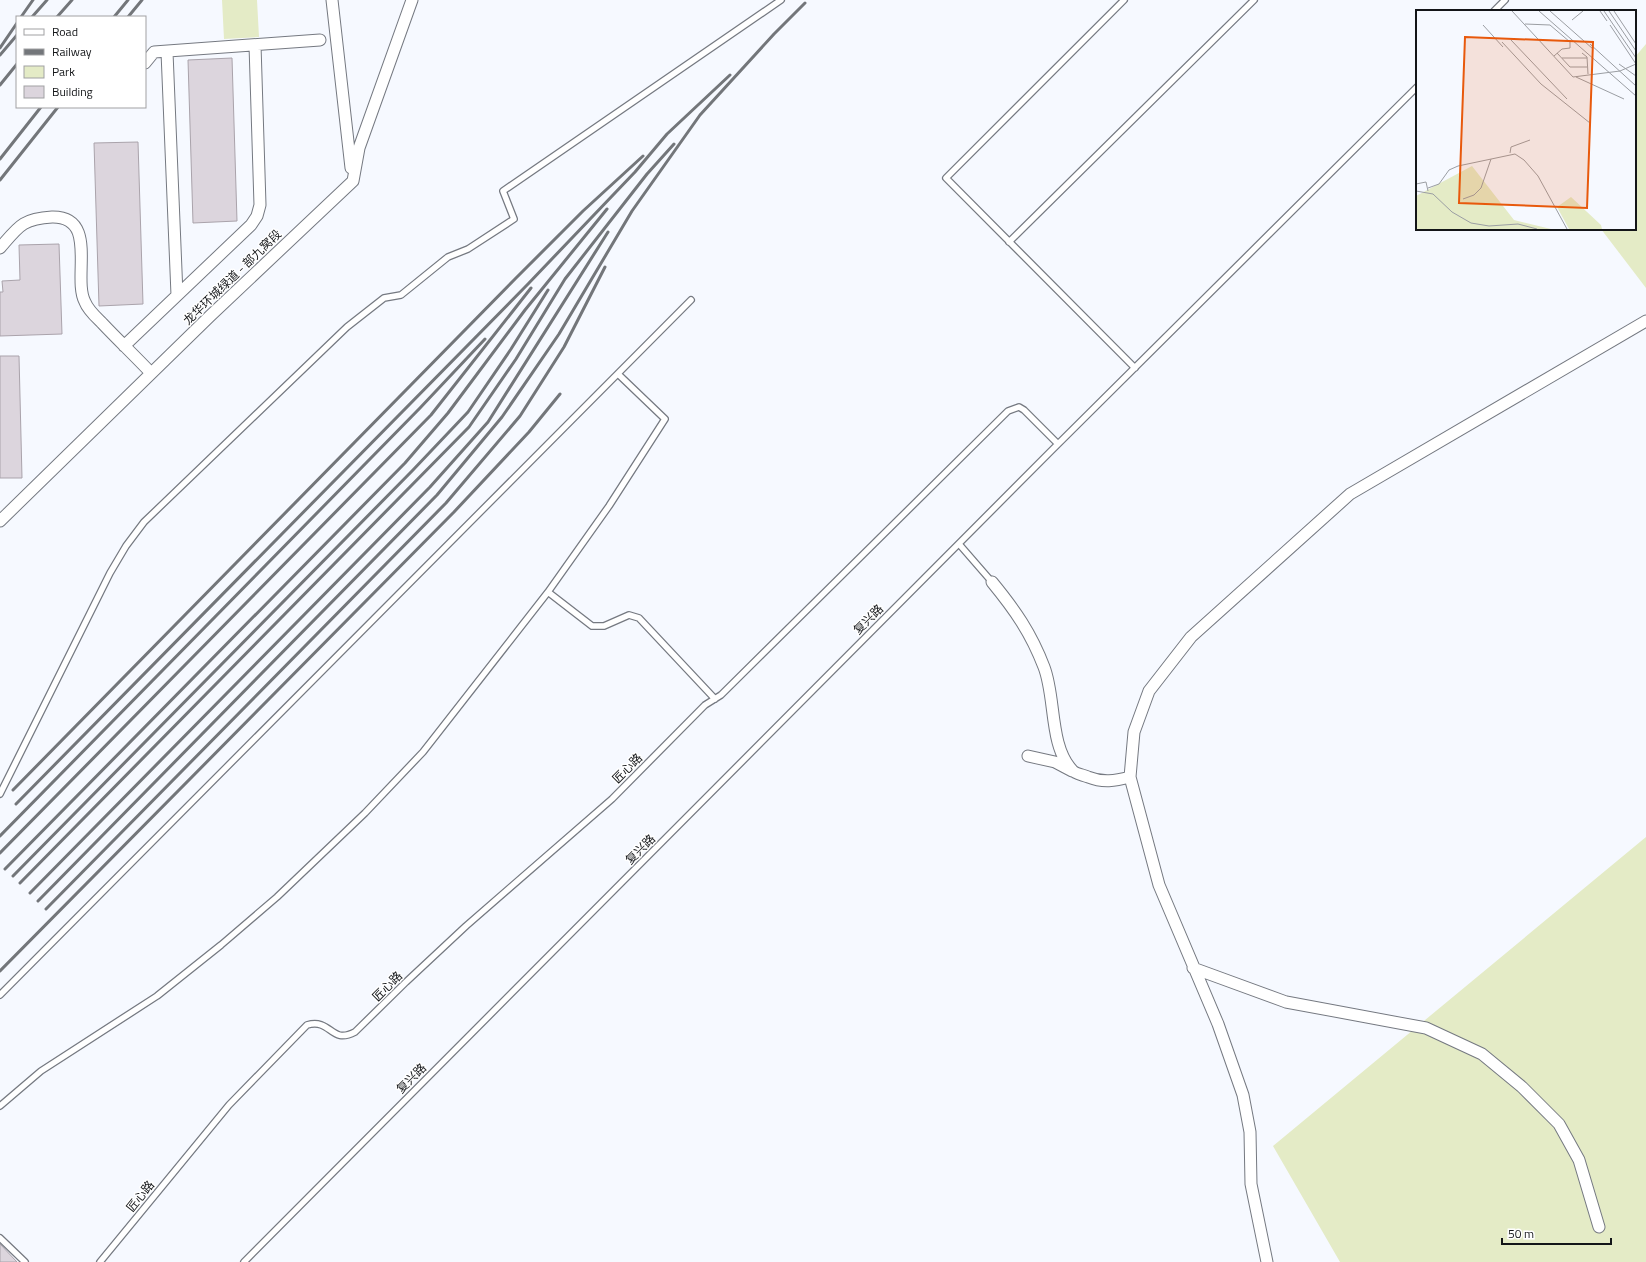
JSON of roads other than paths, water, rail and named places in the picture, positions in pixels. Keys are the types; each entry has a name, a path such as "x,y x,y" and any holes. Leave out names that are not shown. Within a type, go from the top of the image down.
{"street":[{"path":"332,0 353,180"},
{"path":"353,180 359,148 412,0"},
{"path":"146,62 154,52 320,40"},
{"path":"124,346 251,225 257,216 260,205 255,45"},
{"path":"167,52 177,295"},
{"name":"龙华环城绿道 - 部九窝段","path":"0,521 151,373 353,180"},
{"path":"0,248 17,228 24,222 33,219 65,219 73,224 79,234 82,245 81,286 85,303 151,373"},
{"path":"1267,1262 1251,1184 1250,1132 1243,1095 1218,1024 1159,885 1130,777 1134,732 1149,691 1191,637 1357,490 1646,321"},
{"path":"992,582 1020,617 1034,640 1045,670 1061,751 1072,771"},
{"path":"1028,756 1056,762 1072,771 1094,779 1114,782 1130,777"},
{"path":"1193,968 1286,1002 1426,1028 1482,1054 1522,1087 1559,1124 1579,1160 1599,1227"}],"lane":[{"path":"0,794 110,573 126,546 144,522 348,327 384,298 401,295 448,257 468,249 514,220 503,190 781,0"},
{"path":"1124,0 946,178 1135,368"},
{"path":"1009,242 1254,0"},
{"path":"1495,10 1505,0"},
{"name":"复兴路","path":"244,1262 1051,451 1416,88"},
{"path":"0,995 691,300"},
{"path":"0,1106 41,1071 157,996 221,945 277,897 365,813 423,752 548,592 609,506 665,419 618,374"},
{"path":"548,592 592,626 604,626 629,616 639,618 715,699 1008,411 1019,407 1024,410 1058,444"},
{"path":"959,544 992,582"},
{"name":"匠心路","path":"100,1262 229,1105 308,1025 316,1022 325,1026 338,1036 346,1037 355,1032 466,926 612,799 705,705 715,699"},
{"path":"0,1238 24,1262"}],"railway":[{"path":"22,16 33,0"},
{"path":"33,16 47,0"},
{"path":"58,16 72,0"},
{"path":"115,16 128,0"},
{"path":"129,16 142,0"},
{"path":"38,901 437,495 502,417 559,334 632,211 700,115 774,34 805,3"},
{"path":"0,48 16,24"},
{"path":"0,55 16,36"},
{"path":"0,85 16,65"},
{"path":"16,804 528,284 635,172 667,134 730,75"},
{"path":"0,159 40,108"},
{"path":"0,180 57,108"},
{"path":"20,883 469,427 516,359 565,279 647,174 674,144"},
{"path":"13,790 516,278 583,211 643,156"},
{"path":"5,869 405,463 448,413 525,310 607,209"},
{"path":"30,893 430,487 488,422 608,232"},
{"path":"46,909 446,503 520,416 564,347 605,267"},
{"path":"0,853 431,415 531,288"},
{"path":"13,876 413,470 468,412 511,349 548,290"},
{"path":"0,836 420,408 485,339"},
{"path":"0,971 454,512 529,432 560,394"}]}
